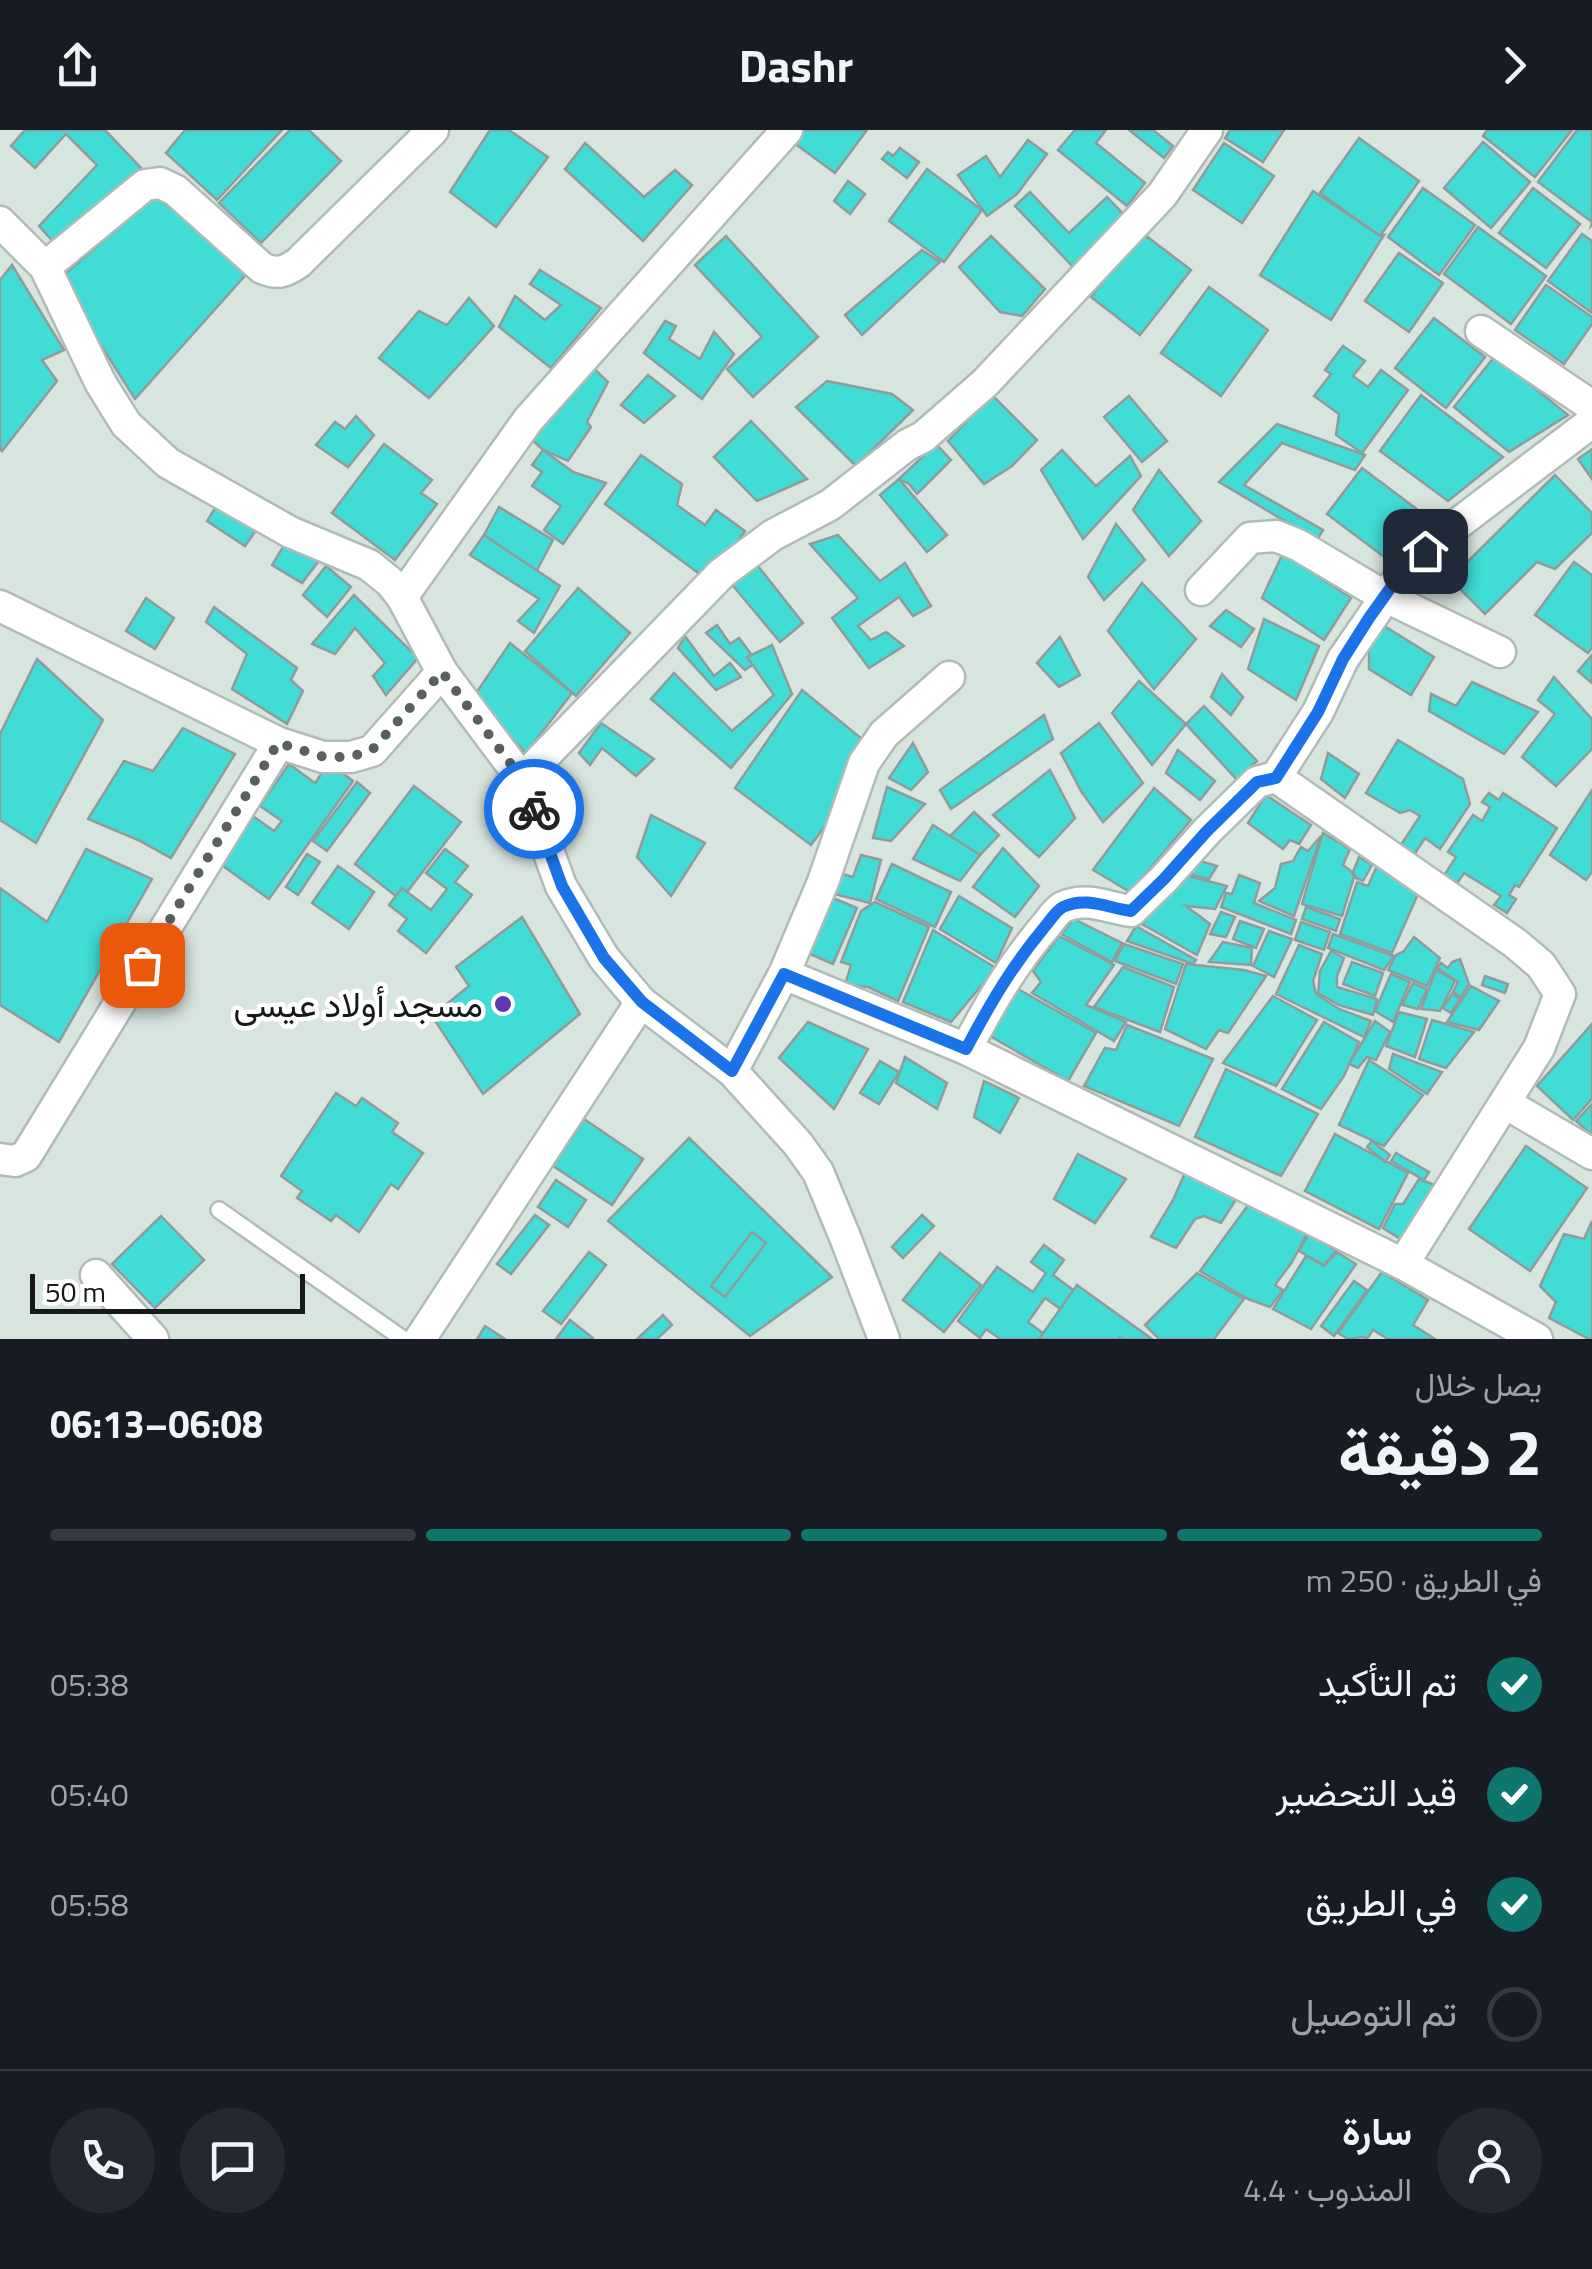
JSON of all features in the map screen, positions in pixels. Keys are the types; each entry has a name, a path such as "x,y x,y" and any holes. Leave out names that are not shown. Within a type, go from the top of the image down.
{"street":[{"path":"46,267 144,185 160,183 175,190 262,268 273,273 286,272 433,130"},
{"path":"522,779 722,573 773,535 830,506 907,445 923,437 985,383 1162,195 1207,130"},
{"path":"402,597 528,420 778,134"},
{"path":"4,236 46,267 100,382 126,424 168,463 290,532 369,565 402,597 442,672 522,779 562,886 604,958 642,1002 732,1071 818,1172 884,1339"},
{"path":"1481,331 1592,406"},
{"path":"966,1049 1000,987 1061,908 1098,902 1131,911 1257,782 1276,778 1318,712 1343,659 1406,566 1592,422"},
{"path":"1201,590 1250,538 1276,536 1384,596 1500,652"},
{"path":"0,606 278,743 324,757 350,757 372,750 442,672"},
{"path":"732,1071 784,974 864,763 884,734 949,678"},
{"path":"0,1159 15,1162 26,1156 278,743"},
{"path":"1276,778 1515,943 1541,965 1560,994 1540,1048 1403,1264"},
{"path":"784,974 966,1049 1403,1264 1537,1339"},
{"path":"420,1339 642,1002"},
{"path":"1505,1103 1592,1154"},
{"path":"96,1275 153,1339"}],"lane":[{"path":"219,1210 403,1339"}],"building":[{"path":"25,130 105,130 141,168 59,248 39,226 97,165 66,134 35,168 11,146"},
{"path":"185,130 282,130 217,200 166,153"},
{"path":"290,130 309,130 341,161 261,243 219,203"},
{"path":"490,130 509,130 548,157 496,227 450,192"},
{"path":"804,130 867,130 835,173 794,143"},
{"path":"1075,130 1106,130 1096,143 1145,183 1127,206 1058,150"},
{"path":"1129,130 1153,130 1173,146 1164,158"},
{"path":"1230,130 1284,130 1263,162 1225,138"},
{"path":"1487,130 1572,130 1535,177 1483,136"},
{"path":"1577,130 1592,130 1592,222 1538,182"},
{"path":"1359,138 1419,181 1380,236 1320,193"},
{"path":"1028,140 1047,154 1017,194 987,216 958,175 986,156 1000,177"},
{"path":"1483,142 1530,182 1491,228 1444,188"},
{"path":"585,143 644,197 675,170 692,185 643,241 565,169"},
{"path":"1224,143 1274,176 1242,223 1193,190"},
{"path":"900,148 919,162 907,178 882,159 888,152 893,156"},
{"path":"927,169 982,210 944,262 889,221"},
{"path":"848,181 865,194 850,214 834,201"},
{"path":"1423,188 1475,225 1439,275 1388,237"},
{"path":"1533,188 1580,224 1546,268 1499,233"},
{"path":"1313,191 1384,235 1331,320 1260,275"},
{"path":"1030,192 1069,233 1107,197 1127,218 1074,268 1015,206"},
{"path":"155,196 251,269 135,399 59,279"},
{"path":"1478,227 1546,276 1511,324 1444,274"},
{"path":"1141,232 1191,270 1140,335 1091,297"},
{"path":"1582,234 1592,241 1592,313 1548,281"},
{"path":"726,236 818,337 753,397 727,369 762,337 695,265"},
{"path":"991,236 1045,289 1022,316 1000,312 959,267"},
{"path":"922,250 940,262 862,335 845,315"},
{"path":"1399,253 1443,283 1409,332 1365,301"},
{"path":"12,265 64,350 42,360 57,381 2,451 0,280"},
{"path":"540,270 601,308 551,368 499,327 515,296 545,320 561,305 530,284"},
{"path":"1546,285 1592,317 1592,324 1564,364 1515,330"},
{"path":"1209,287 1268,330 1221,396 1161,353"},
{"path":"469,298 494,326 429,398 379,358 419,311 447,325"},
{"path":"1434,318 1485,357 1446,408 1395,368"},
{"path":"665,321 676,326 669,339 700,359 714,332 734,354 702,399 644,353"},
{"path":"1343,346 1365,361 1353,376 1368,387 1381,370 1408,390 1362,453 1336,435 1339,414 1314,396 1331,374 1325,370"},
{"path":"1495,356 1568,415 1509,452 1454,407"},
{"path":"586,361 608,382 587,422 591,427 568,461 543,450 528,436"},
{"path":"648,375 675,396 644,423 621,405"},
{"path":"827,381 892,394 913,410 856,466 796,407"},
{"path":"992,395 1037,440 1012,466 984,484 948,441"},
{"path":"1421,395 1503,457 1448,501 1380,451"},
{"path":"1129,396 1167,441 1142,462 1104,417"},
{"path":"356,416 374,435 348,467 316,445 335,422 345,429"},
{"path":"751,421 807,479 757,501 714,457"},
{"path":"1277,424 1365,455 1355,470 1282,443 1244,485 1323,530 1317,540 1219,482"},
{"path":"384,444 432,480 421,493 437,504 395,560 332,513"},
{"path":"936,444 951,460 917,494 899,479"},
{"path":"1592,449 1592,479 1578,459"},
{"path":"543,450 573,472 606,483 563,544 544,530 561,506 532,486 542,472 532,465"},
{"path":"1062,450 1096,486 1130,456 1141,476 1083,539 1041,470"},
{"path":"641,455 682,484 677,505 705,525 716,510 745,531 709,581 605,504"},
{"path":"1362,468 1418,510 1383,556 1327,514"},
{"path":"1159,470 1201,521 1169,556 1133,510"},
{"path":"1555,475 1592,513 1592,533 1555,569 1537,562 1485,614 1450,579"},
{"path":"899,479 947,535 927,552 880,495"},
{"path":"220,500 259,526 245,546 207,521"},
{"path":"499,507 553,540 536,572 484,535"},
{"path":"1116,524 1145,560 1104,600 1088,577"},
{"path":"484,535 560,586 534,633 518,621 539,599 470,555"},
{"path":"838,535 880,581 905,563 931,606 913,616 899,597 858,626 871,640 886,632 904,646 869,668 832,618 858,598 810,544"},
{"path":"286,542 318,562 302,583 272,565"},
{"path":"1283,553 1351,598 1324,640 1262,598"},
{"path":"754,561 803,623 780,642 729,581"},
{"path":"1574,562 1592,575 1592,648 1588,653 1535,615"},
{"path":"326,566 351,587 327,617 303,595"},
{"path":"1142,583 1196,639 1154,689 1108,631"},
{"path":"578,588 630,633 576,696 525,651"},
{"path":"354,595 418,658 386,695 373,676 385,663 355,628 335,654 312,644"},
{"path":"146,598 174,618 155,649 126,631"},
{"path":"214,607 297,668 291,680 303,691 287,724 232,689 247,654 206,622"},
{"path":"1226,610 1254,629 1241,647 1210,626"},
{"path":"1264,619 1319,646 1296,700 1248,669"},
{"path":"717,625 730,644 739,638 757,662 745,670 706,633"},
{"path":"1386,627 1434,657 1411,695 1369,669 1369,642"},
{"path":"685,636 714,676 730,663 741,677 716,690 678,648"},
{"path":"1060,637 1080,675 1059,687 1037,663"},
{"path":"510,643 572,693 526,753 472,699"},
{"path":"772,645 792,694 731,768 651,699 674,673 732,731 774,695 747,657"},
{"path":"1592,655 1592,683 1578,671"},
{"path":"37,659 103,720 36,843 0,820 0,734"},
{"path":"1222,674 1243,697 1231,715 1211,697"},
{"path":"1554,677 1592,719 1592,749 1556,786 1522,757 1555,714 1538,700"},
{"path":"1139,681 1186,724 1152,765 1112,713"},
{"path":"1472,682 1538,712 1504,754 1429,711 1431,694 1456,706"},
{"path":"802,690 879,753 811,845 735,788"},
{"path":"1204,706 1257,761 1237,780 1186,724"},
{"path":"1044,715 1053,739 951,809 940,790"},
{"path":"601,723 654,759 636,776 602,748 590,765 579,753"},
{"path":"1099,723 1143,783 1103,822 1061,753"},
{"path":"183,728 235,754 171,858 88,819 124,761 153,771"},
{"path":"1398,740 1463,779 1470,804 1440,849 1425,838 1412,858 1399,848 1420,816 1410,810 1400,813 1366,793"},
{"path":"913,743 928,772 911,790 889,778"},
{"path":"1178,750 1215,781 1200,800 1166,773"},
{"path":"1328,753 1359,774 1345,798 1321,779"},
{"path":"329,763 353,781 269,899 216,861 250,814 274,831 282,821 260,806 289,764 315,783"},
{"path":"1050,770 1075,818 1039,857 993,815"},
{"path":"357,782 370,793 327,851 313,841"},
{"path":"414,786 461,822 401,900 355,864"},
{"path":"887,787 925,804 891,841 873,838"},
{"path":"1154,788 1191,820 1130,892 1093,870"},
{"path":"1592,790 1592,872 1586,880 1550,855"},
{"path":"1489,793 1499,800 1503,793 1557,828 1519,887 1515,885 1509,895 1516,899 1507,913 1494,905 1501,896 1464,873 1456,885 1443,877 1456,857 1448,852 1473,815 1482,821 1490,807 1482,802"},
{"path":"1266,795 1311,825 1299,844 1290,840 1283,849 1248,823"},
{"path":"974,812 999,835 980,855 950,836"},
{"path":"651,815 705,843 671,896 637,857"},
{"path":"933,825 980,855 960,881 913,859"},
{"path":"1323,833 1350,849 1343,865 1354,877 1342,916 1302,904"},
{"path":"1321,836 1294,916 1259,901 1275,888 1281,864 1293,861 1301,847 1308,851"},
{"path":"1003,848 1039,886 1015,917 973,887"},
{"path":"86,849 152,879 59,1042 0,1005 0,888 47,922"},
{"path":"445,849 468,866 455,882 472,895 426,953 398,931 407,919 389,905 402,888 431,910 447,889 426,873"},
{"path":"307,854 320,862 298,895 286,887"},
{"path":"861,855 881,860 870,903 831,893 836,872 853,877"},
{"path":"1359,857 1372,865 1363,881 1353,872"},
{"path":"1193,859 1217,866 1209,879 1184,873"},
{"path":"892,864 951,892 935,927 876,899"},
{"path":"338,866 374,892 349,929 312,903"},
{"path":"1377,866 1421,887 1392,953 1340,934 1357,882 1368,886"},
{"path":"1181,874 1227,886 1215,909 1186,906 1210,924 1197,955 1142,924"},
{"path":"1239,875 1260,883 1254,903 1296,920 1291,934 1221,907 1226,893 1232,894"},
{"path":"826,895 857,908 833,964 801,950"},
{"path":"959,896 1012,928 996,963 940,929"},
{"path":"875,902 929,927 898,1001 868,987 845,985 851,965 841,962 861,911"},
{"path":"1306,907 1340,919 1336,931 1302,919"},
{"path":"1221,912 1235,917 1226,937 1210,934"},
{"path":"522,917 580,1014 483,1094 432,1016 469,986 456,967"},
{"path":"1074,919 1122,943 1112,962 1061,934"},
{"path":"1240,921 1264,929 1256,948 1233,939"},
{"path":"1301,922 1330,932 1324,950 1295,940"},
{"path":"1136,926 1196,960 1193,964 1127,941"},
{"path":"933,930 996,968 951,1022 903,1002"},
{"path":"1269,931 1292,939 1274,977 1253,966"},
{"path":"1333,934 1394,956 1384,970 1328,948"},
{"path":"1059,936 1114,965 1086,1005 1126,1022 1114,1041 1032,993 1041,982 1033,971"},
{"path":"1414,937 1440,958 1427,986 1388,970"},
{"path":"1223,942 1252,948 1251,965 1209,962"},
{"path":"1124,944 1183,964 1176,984 1115,961"},
{"path":"1299,945 1322,954 1313,981 1316,994 1339,1009 1371,1021 1364,1037 1276,994"},
{"path":"1331,951 1344,958 1337,987 1377,999 1373,1015 1339,1005 1318,993 1320,971"},
{"path":"1460,959 1469,984 1461,997 1453,992 1458,982 1437,968 1441,963 1448,968"},
{"path":"1352,962 1383,973 1375,996 1343,984"},
{"path":"1186,964 1266,976 1228,1033 1219,1030 1206,1049 1165,1029"},
{"path":"1123,967 1174,987 1160,1032 1094,1007"},
{"path":"1436,970 1455,981 1440,1011 1421,1009"},
{"path":"1391,974 1410,982 1393,1022 1375,1011"},
{"path":"1485,976 1508,984 1505,993 1482,985"},
{"path":"1413,983 1427,989 1418,1009 1402,1005"},
{"path":"1471,986 1499,1001 1479,1030 1447,1022"},
{"path":"1018,989 1096,1033 1068,1081 990,1036"},
{"path":"1452,994 1460,999 1451,1013 1443,1008"},
{"path":"1273,996 1317,1020 1276,1086 1223,1063"},
{"path":"1399,1012 1427,1019 1415,1057 1386,1046"},
{"path":"1432,1020 1474,1032 1446,1068 1419,1059"},
{"path":"1375,1021 1390,1032 1376,1060 1367,1057 1358,1068 1349,1064"},
{"path":"808,1022 868,1049 834,1109 779,1058"},
{"path":"1324,1022 1359,1042 1344,1076 1321,1109 1282,1089"},
{"path":"1592,1024 1592,1099 1573,1120 1537,1086"},
{"path":"1127,1025 1213,1059 1179,1126 1084,1086 1105,1048 1116,1050"},
{"path":"1393,1054 1442,1072 1427,1094 1389,1069"},
{"path":"905,1057 947,1083 937,1109 896,1083"},
{"path":"1369,1060 1423,1095 1384,1146 1339,1125"},
{"path":"880,1061 899,1072 879,1104 860,1093"},
{"path":"1226,1069 1318,1114 1281,1176 1195,1137"},
{"path":"984,1081 1019,1098 1000,1133 974,1117"},
{"path":"336,1093 356,1106 362,1098 398,1123 392,1132 423,1153 398,1189 391,1184 359,1232 336,1215 331,1221 297,1198 302,1191 281,1176"},
{"path":"1592,1104 1592,1135 1576,1121"},
{"path":"584,1119 643,1159 612,1205 553,1166"},
{"path":"1335,1134 1408,1173 1379,1229 1305,1191"},
{"path":"689,1138 832,1277 750,1336 608,1221"},
{"path":"1372,1141 1390,1155 1385,1162 1367,1147"},
{"path":"1526,1146 1587,1188 1530,1271 1469,1229"},
{"path":"1396,1153 1429,1172 1424,1180 1391,1161"},
{"path":"1078,1154 1126,1179 1095,1223 1054,1199"},
{"path":"1188,1166 1242,1190 1221,1223 1204,1216 1195,1219 1176,1248 1151,1237"},
{"path":"1419,1179 1440,1187 1402,1240 1383,1228 1395,1204 1403,1204"},
{"path":"556,1180 586,1200 568,1227 538,1207"},
{"path":"1254,1197 1309,1230 1275,1285 1283,1290 1270,1307 1200,1271"},
{"path":"535,1215 549,1225 511,1274 497,1264"},
{"path":"922,1215 934,1226 903,1258 892,1247"},
{"path":"161,1216 204,1260 155,1308 112,1264"},
{"path":"1592,1221 1589,1339 1549,1318 1556,1302 1540,1286 1564,1234 1584,1239"},
{"path":"1310,1231 1336,1251 1324,1265 1299,1251"},
{"path":"752,1232 766,1243 725,1297 711,1286"},
{"path":"1044,1245 1064,1260 1053,1275 1076,1292 1062,1310 1045,1298 1028,1322 1046,1339 1000,1339 986,1329 980,1338 958,1321 997,1267 1033,1292 1046,1273 1031,1262"},
{"path":"589,1252 606,1265 561,1324 543,1311"},
{"path":"1337,1252 1356,1264 1311,1329 1273,1309 1306,1256 1324,1266"},
{"path":"940,1253 981,1285 944,1332 903,1300"},
{"path":"1382,1272 1428,1300 1413,1325 1435,1339 1388,1339 1373,1330 1367,1339 1348,1339 1338,1333"},
{"path":"1197,1273 1244,1299 1214,1339 1159,1339 1145,1325"},
{"path":"1354,1281 1367,1290 1334,1336 1321,1326"},
{"path":"1077,1285 1152,1339 1039,1339"},
{"path":"663,1315 672,1325 657,1339 637,1339"},
{"path":"570,1320 593,1338 556,1339"},
{"path":"485,1326 505,1339 477,1339"}],"way so far":[{"path":"142,965 278,743 324,757 350,757 372,750 442,672 522,779 534,809"}],"place":[{"name":"مسجد أولاد عيسى","path":"503,1004"}],"route":[{"path":"534,809 562,886 604,958 642,1002 732,1071 784,974 966,1049 1000,987 1061,908 1098,902 1131,911 1257,782 1276,778 1318,712 1343,659 1369,618 1406,566 1425,551"}]}
